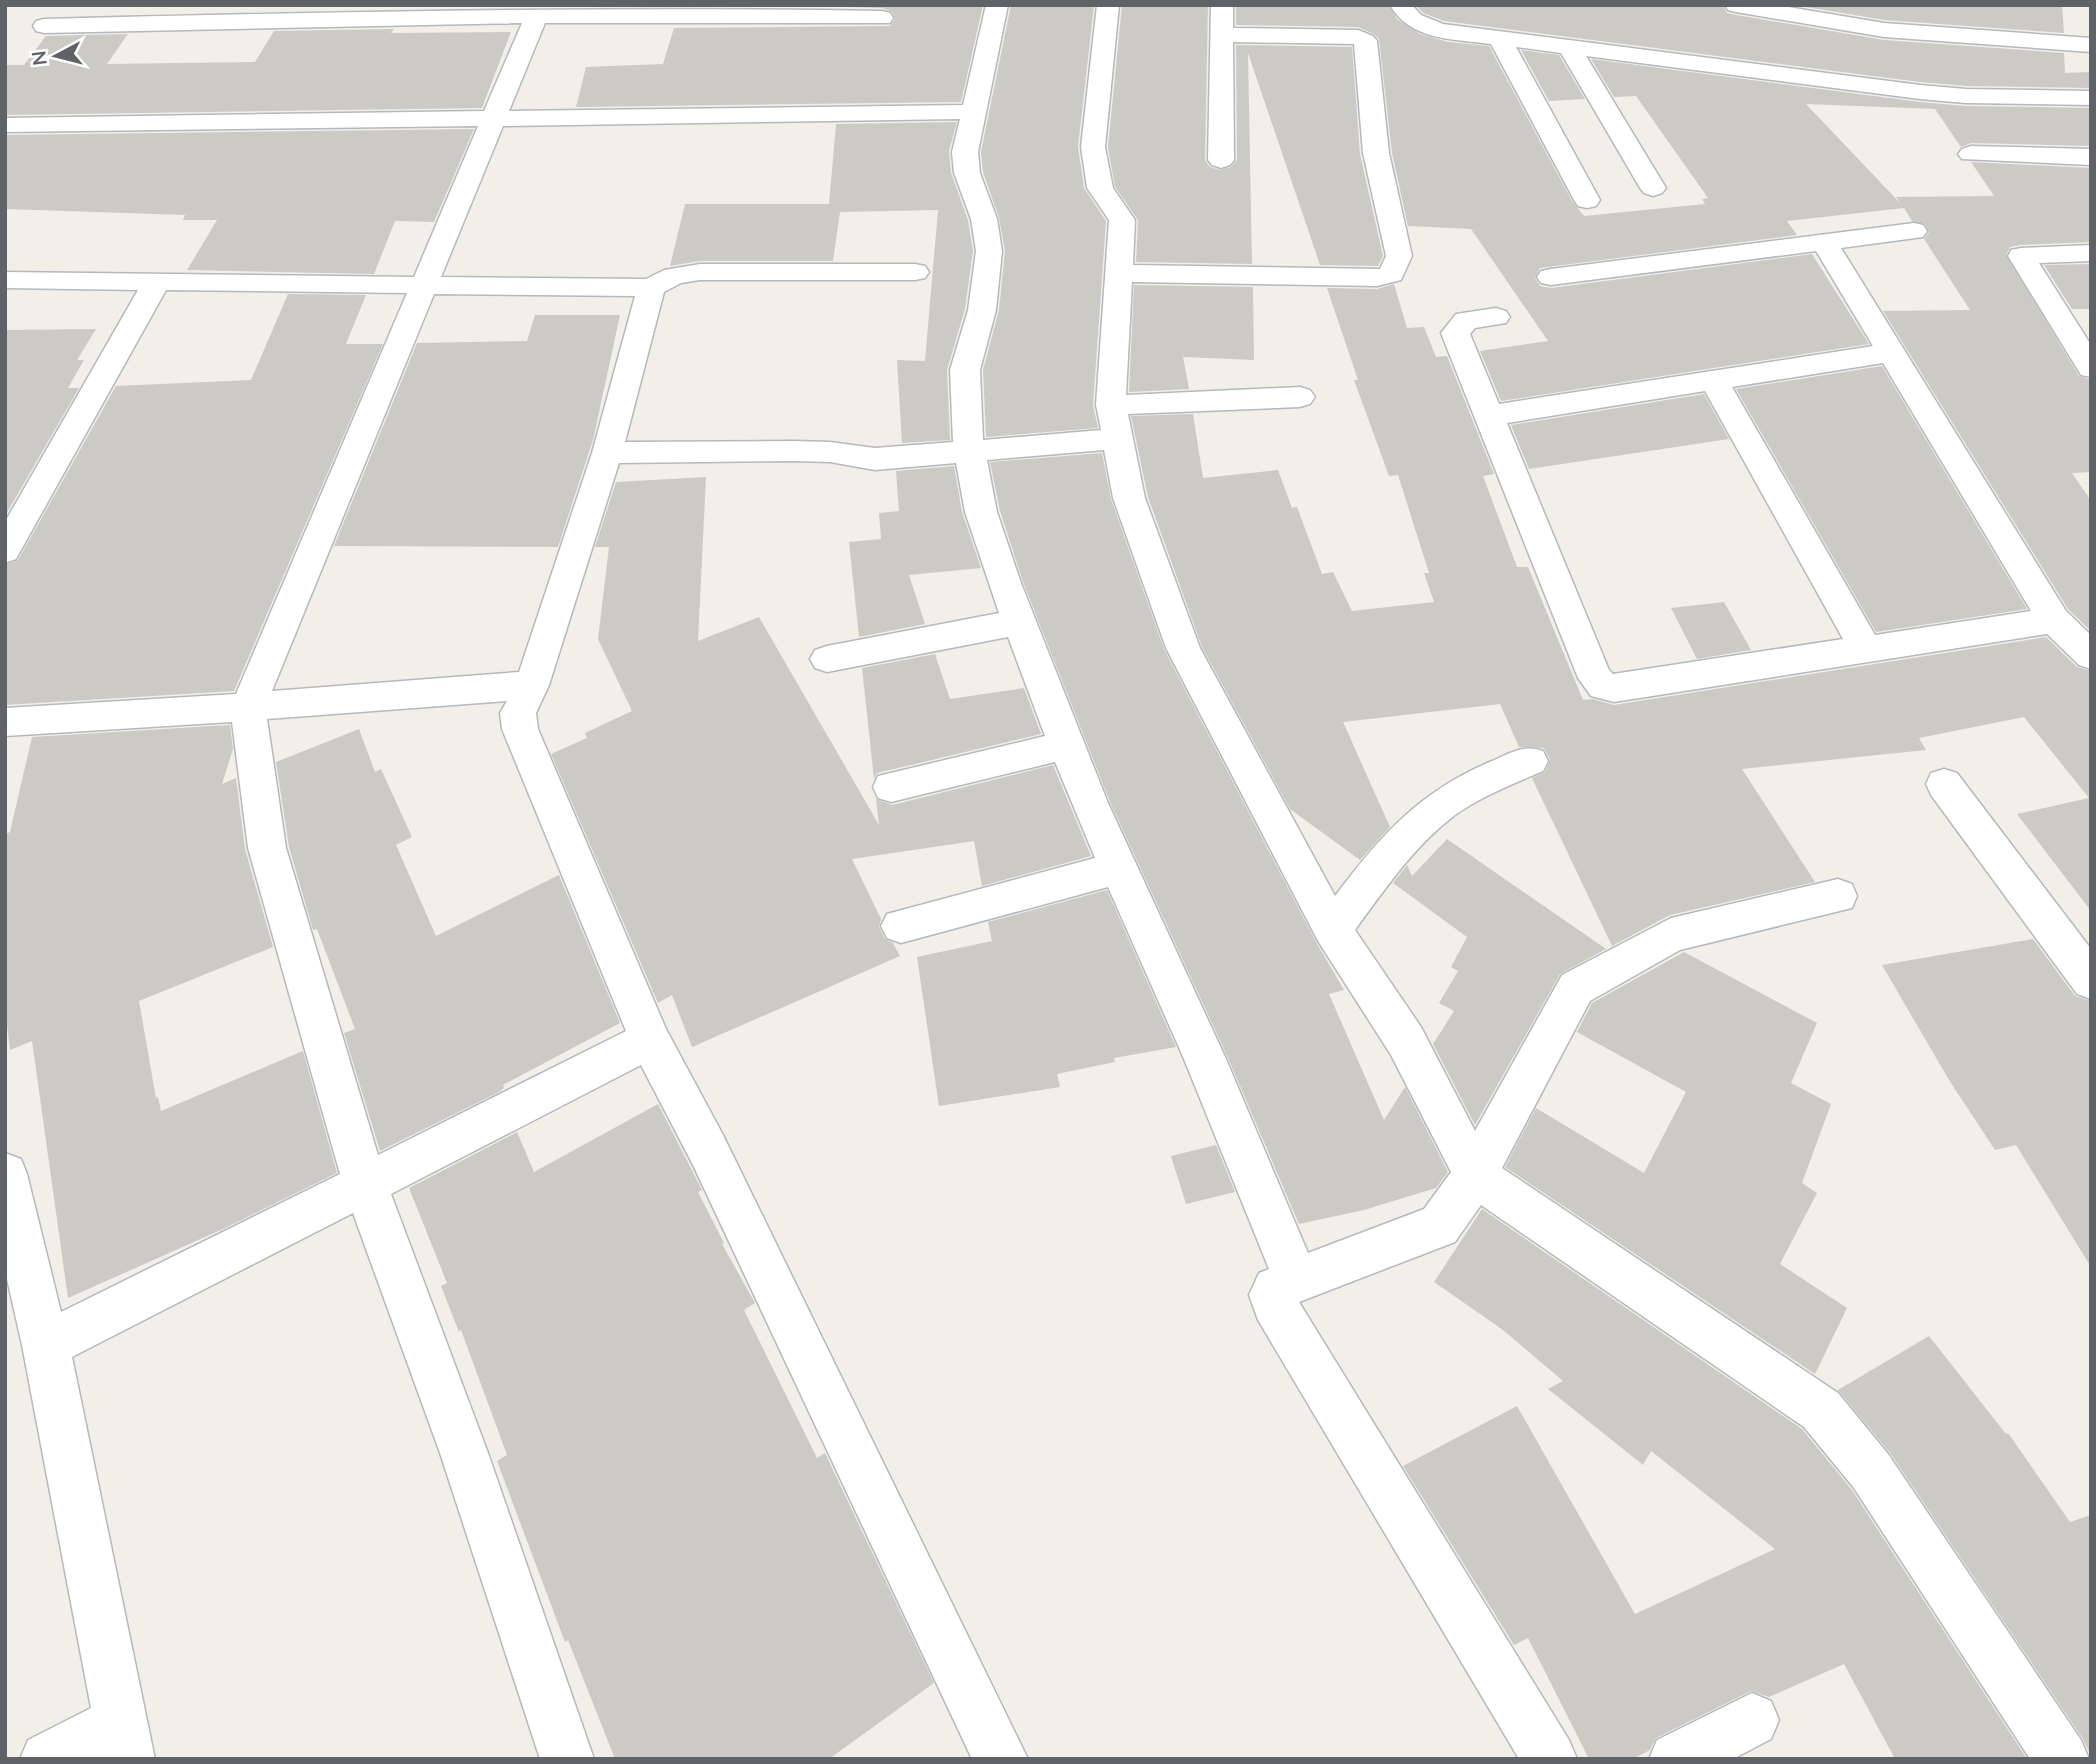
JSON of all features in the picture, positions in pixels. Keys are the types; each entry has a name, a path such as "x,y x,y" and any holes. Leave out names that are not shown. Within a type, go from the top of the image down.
{"street":[{"path":"997,5 965,152 967,173 984,219 989,251 982,310 965,370 966,432 981,512 1066,745 1118,868 1205,1059 1296,1280"},
{"path":"1108,5 1093,147 1100,188 1122,220 1114,422 1129,498 1182,648 1332,929 1406,1041 1475,1175 1821,1410 1871,1471 2062,1759"},
{"path":"1221,160 1222,5"},
{"path":"1401,5 1410,18 1424,26 1499,38 1920,92 1966,96 2091,98"},
{"path":"1736,5 1884,30 2091,45"},
{"path":"44,26 457,11 536,16 735,14 882,18"},
{"path":"536,16 248,708 267,848 365,1184 464,1453 567,1759"},
{"path":"1120,273 1377,278 1391,274 1395,267 1399,256 1376,153 1365,41 1358,37 1222,35"},
{"path":"1499,38 1587,200"},
{"path":"1569,47 1653,188"},
{"path":"5,125 974,112"},
{"path":"1971,154 2091,157"},
{"path":"1551,276 1914,231"},
{"path":"1824,242 2054,620 2091,656"},
{"path":"2090,366 2021,256 2091,253"},
{"path":"5,280 651,288 674,276 700,272 915,272"},
{"path":"5,551 157,281"},
{"path":"651,288 607,453 531,685 518,713 520,729 650,1040 708,1150 1001,1759"},
{"path":"1496,317 1466,320 1455,333 1595,678 1603,686 1614,688 2054,620"},
{"path":"1489,416 1892,352"},
{"path":"1713,379 1866,649"},
{"path":"607,453 794,451 830,452 875,459 970,451 1114,422 1300,397"},
{"path":"827,659 1020,622"},
{"path":"5,722 248,708 531,685"},
{"path":"891,787 1066,745"},
{"path":"1332,929 1398,845 1442,804 1491,776 1530,761"},
{"path":"1944,785 2091,981"},
{"path":"901,926 1118,868"},
{"path":"1550,1759 1274,1304 1272,1294 1275,1289 1296,1280 1439,1226 1475,1175 1576,988 1671,935 1838,896"},
{"path":"46,1345 650,1040"},
{"path":"5,1174 46,1345 125,1740 47,1759"},
{"path":"1676,1759 1752,1720"}],"building":[{"path":"777,5 983,5 961,102 576,107 586,67 663,64 674,28 890,26 895,19 892,12 883,8"},
{"path":"1011,5 1094,5 1078,147 1084,188 1106,221 1093,405 1098,428 986,437 983,370 999,310 1005,251 999,218 983,172 981,152"},
{"path":"1122,5 1208,5 1205,160 1210,167 1220,170 1231,167 1237,160 1236,45 1352,47 1360,154 1383,256 1378,266 1320,265 1248,53 1252,264 1136,262 1138,220 1115,187 1108,147"},
{"path":"1236,5 1388,5 1397,19 1420,34 1448,42 1489,46 1572,201 1584,216 1705,204 1702,199 1708,198 1636,96 1614,97 1591,59 1920,102 1966,106 2091,108 2091,146 1971,143 1961,147 1935,109 1806,104 1901,204 1896,197 1994,196 1971,162 2091,168 2091,242 2020,245 2010,247 2006,255 2079,376 2091,380 2091,472 2072,473 2091,501 2091,631 2068,609 1883,311 1970,310 1924,239 1929,232 1925,224 1912,221 1904,208 1787,221 1797,235 1540,268 1535,278 1540,286 1551,288 1812,254 1869,344 1501,401 1480,351 1548,341 1471,229 1408,226 1392,153 1379,39 1358,27 1236,25"},
{"path":"1416,5 1723,5 1727,13 1736,15 1884,40 2064,53 2065,73 2091,72 2091,88 1966,86 1920,82 1444,21 1423,13"},
{"path":"1794,5 2062,5 2064,33 1884,20"},
{"path":"394,29 391,33 511,32 482,108 5,115 5,65 24,65 46,36 128,34 107,64 255,62 274,31"},
{"path":"1521,50 1559,55 1585,99 1549,101"},
{"path":"957,122 949,151 951,173 968,220 973,251 965,309 947,370 950,440 902,443 897,360 925,361 938,210 840,212 833,261 700,261 670,266 685,204 829,204 836,124"},
{"path":"474,129 434,222 395,221 374,274 187,270 217,220 183,220 185,215 5,209 5,135"},
{"path":"2091,264 2091,309 2072,309 2044,265"},
{"path":"1394,284 1407,328 1424,327 1436,357 1447,356 1494,474 1483,476 1517,567 1528,567 1583,700 1593,699 1614,705 2046,637 2077,667 2091,671 2091,911 2017,814 2089,798 2024,717 1919,738 1926,750 1742,769 1815,882 1670,915 1612,946 1532,778 1545,772 1550,760 1544,748 1519,747 1500,704 1343,722 1390,827 1360,860 1290,809 1202,647 1148,497 1131,416 1193,414 1203,478 1278,470 1292,508 1297,507 1322,574 1333,572 1352,611 1434,602 1424,573 1429,573 1398,475 1389,476 1354,380 1358,380 1327,288 1377,289"},
{"path":"1134,285 1253,287 1254,360 1183,357 1189,389 1129,392"},
{"path":"288,294 366,295 346,344 383,344 234,691 5,705 5,565 18,560 116,386 251,380"},
{"path":"535,315 620,315 593,440 558,547 334,546 417,343 527,341"},
{"path":"96,329 77,360 84,360 68,388 79,388 5,516 5,330"},
{"path":"1882,366 2027,609 1876,632 1736,389"},
{"path":"1704,394 1729,439 1529,469 1511,425"},
{"path":"1102,453 1111,499 1164,649 1316,942 1344,990 1329,994 1384,1120 1405,1087 1448,1172 1436,1188 1364,1210 1299,1224 1228,1058 1110,802 1023,582 1000,511 990,462"},
{"path":"954,466 962,512 981,568 909,575 925,624 859,637 849,542 881,539 879,513 899,511 896,471"},
{"path":"706,477 698,641 759,617 879,825 876,799 892,805 1053,765 1091,856 982,886 974,841 852,859 881,919 879,927 885,939 893,943 900,956 692,1047 672,995 658,1003 551,754 587,738 585,733 632,711 598,639 609,547 595,547 616,482"},
{"path":"1724,602 1751,650 1697,659 1671,608"},
{"path":"935,654 950,699 1024,688 1041,734 877,773 874,779 862,668"},
{"path":"230,725 233,749 222,784 236,778 245,849 273,947 139,1001 156,1098 158,1097 161,1111 303,1051 337,1173 223,1229 68,1298 32,1041 10,1050 5,1008 5,834 10,832 32,737"},
{"path":"359,729 375,772 381,769 412,837 396,845 436,936 559,875 620,1023 503,1085 504,1088 499,1092 380,1151 344,1033 355,1029 317,929 313,930 289,847 276,762"},
{"path":"1447,839 1606,949 1560,974 1475,1125 1433,1044 1454,1011 1439,1003 1458,971 1451,967 1467,937 1393,883 1407,865 1412,876"},
{"path":"1107,890 1176,1047 1114,1058 1115,1062 1057,1074 1060,1087 939,1106 917,957 992,941 988,922"},
{"path":"2033,939 2075,996 2091,1001 2091,1267 2016,1145 1995,1150 1949,1080 1882,965"},
{"path":"1684,952 1817,1023 1791,1083 1831,1104 1802,1183 1817,1193 1780,1264 1847,1308 1815,1374 1505,1167 1536,1108 1644,1173 1686,1092 1577,1032 1592,1003"},
{"path":"658,1104 702,1190 698,1192 724,1243 722,1244 755,1303 744,1310 817,1458 825,1453 934,1683 829,1759 615,1759 568,1640 565,1642 497,1461 507,1455 461,1330 459,1332 441,1286 447,1283 409,1188 517,1132 534,1172"},
{"path":"1216,1145 1235,1192 1186,1204 1171,1156"},
{"path":"1482,1209 1802,1429 1852,1490 2027,1759 1895,1759 1844,1664 1769,1697 1751,1691 1656,1738 1650,1750 1633,1759 1589,1759 1528,1638 1514,1645 1403,1466 1517,1406 1635,1614 1775,1549 1651,1451 1643,1465 1548,1389 1563,1381 1503,1330 1434,1282"},
{"path":"1929,1336 2006,1434 2008,1433 2070,1522 2091,1515 2091,1756 2083,1739 1890,1453 1838,1390"}]}
